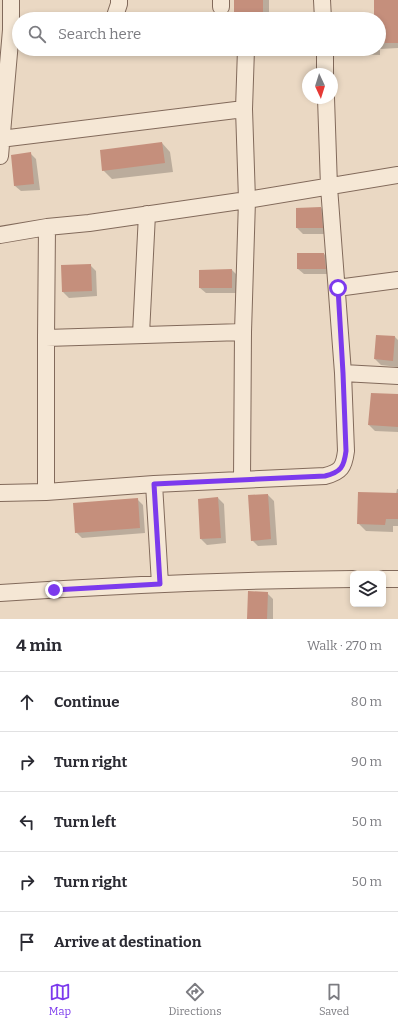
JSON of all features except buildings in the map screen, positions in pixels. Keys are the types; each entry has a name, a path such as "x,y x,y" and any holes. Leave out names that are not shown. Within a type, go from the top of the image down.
{"street":[{"path":"0,156 11,0"},
{"path":"116,12 119,0"},
{"path":"322,0 323,12"},
{"path":"242,479 243,332 247,200 244,109 246,56"},
{"path":"325,56 325,68"},
{"path":"0,493 46,492 154,484 325,476 332,474 342,467 346,451 343,373 338,288 329,187 326,104"},
{"path":"1,139 244,109"},
{"path":"0,235 47,227 89,223 247,200 398,175"},
{"path":"141,334 147,214"},
{"path":"46,492 47,227"},
{"path":"338,288 398,280"},
{"path":"46,338 243,332"},
{"path":"343,373 398,376"},
{"path":"154,484 160,584"},
{"path":"0,594 160,584 257,580 350,579"},
{"path":"386,579 398,579"}],"route":[{"path":"54,590 160,584 154,484 325,476 332,474 342,467 346,451 338,288"}]}
